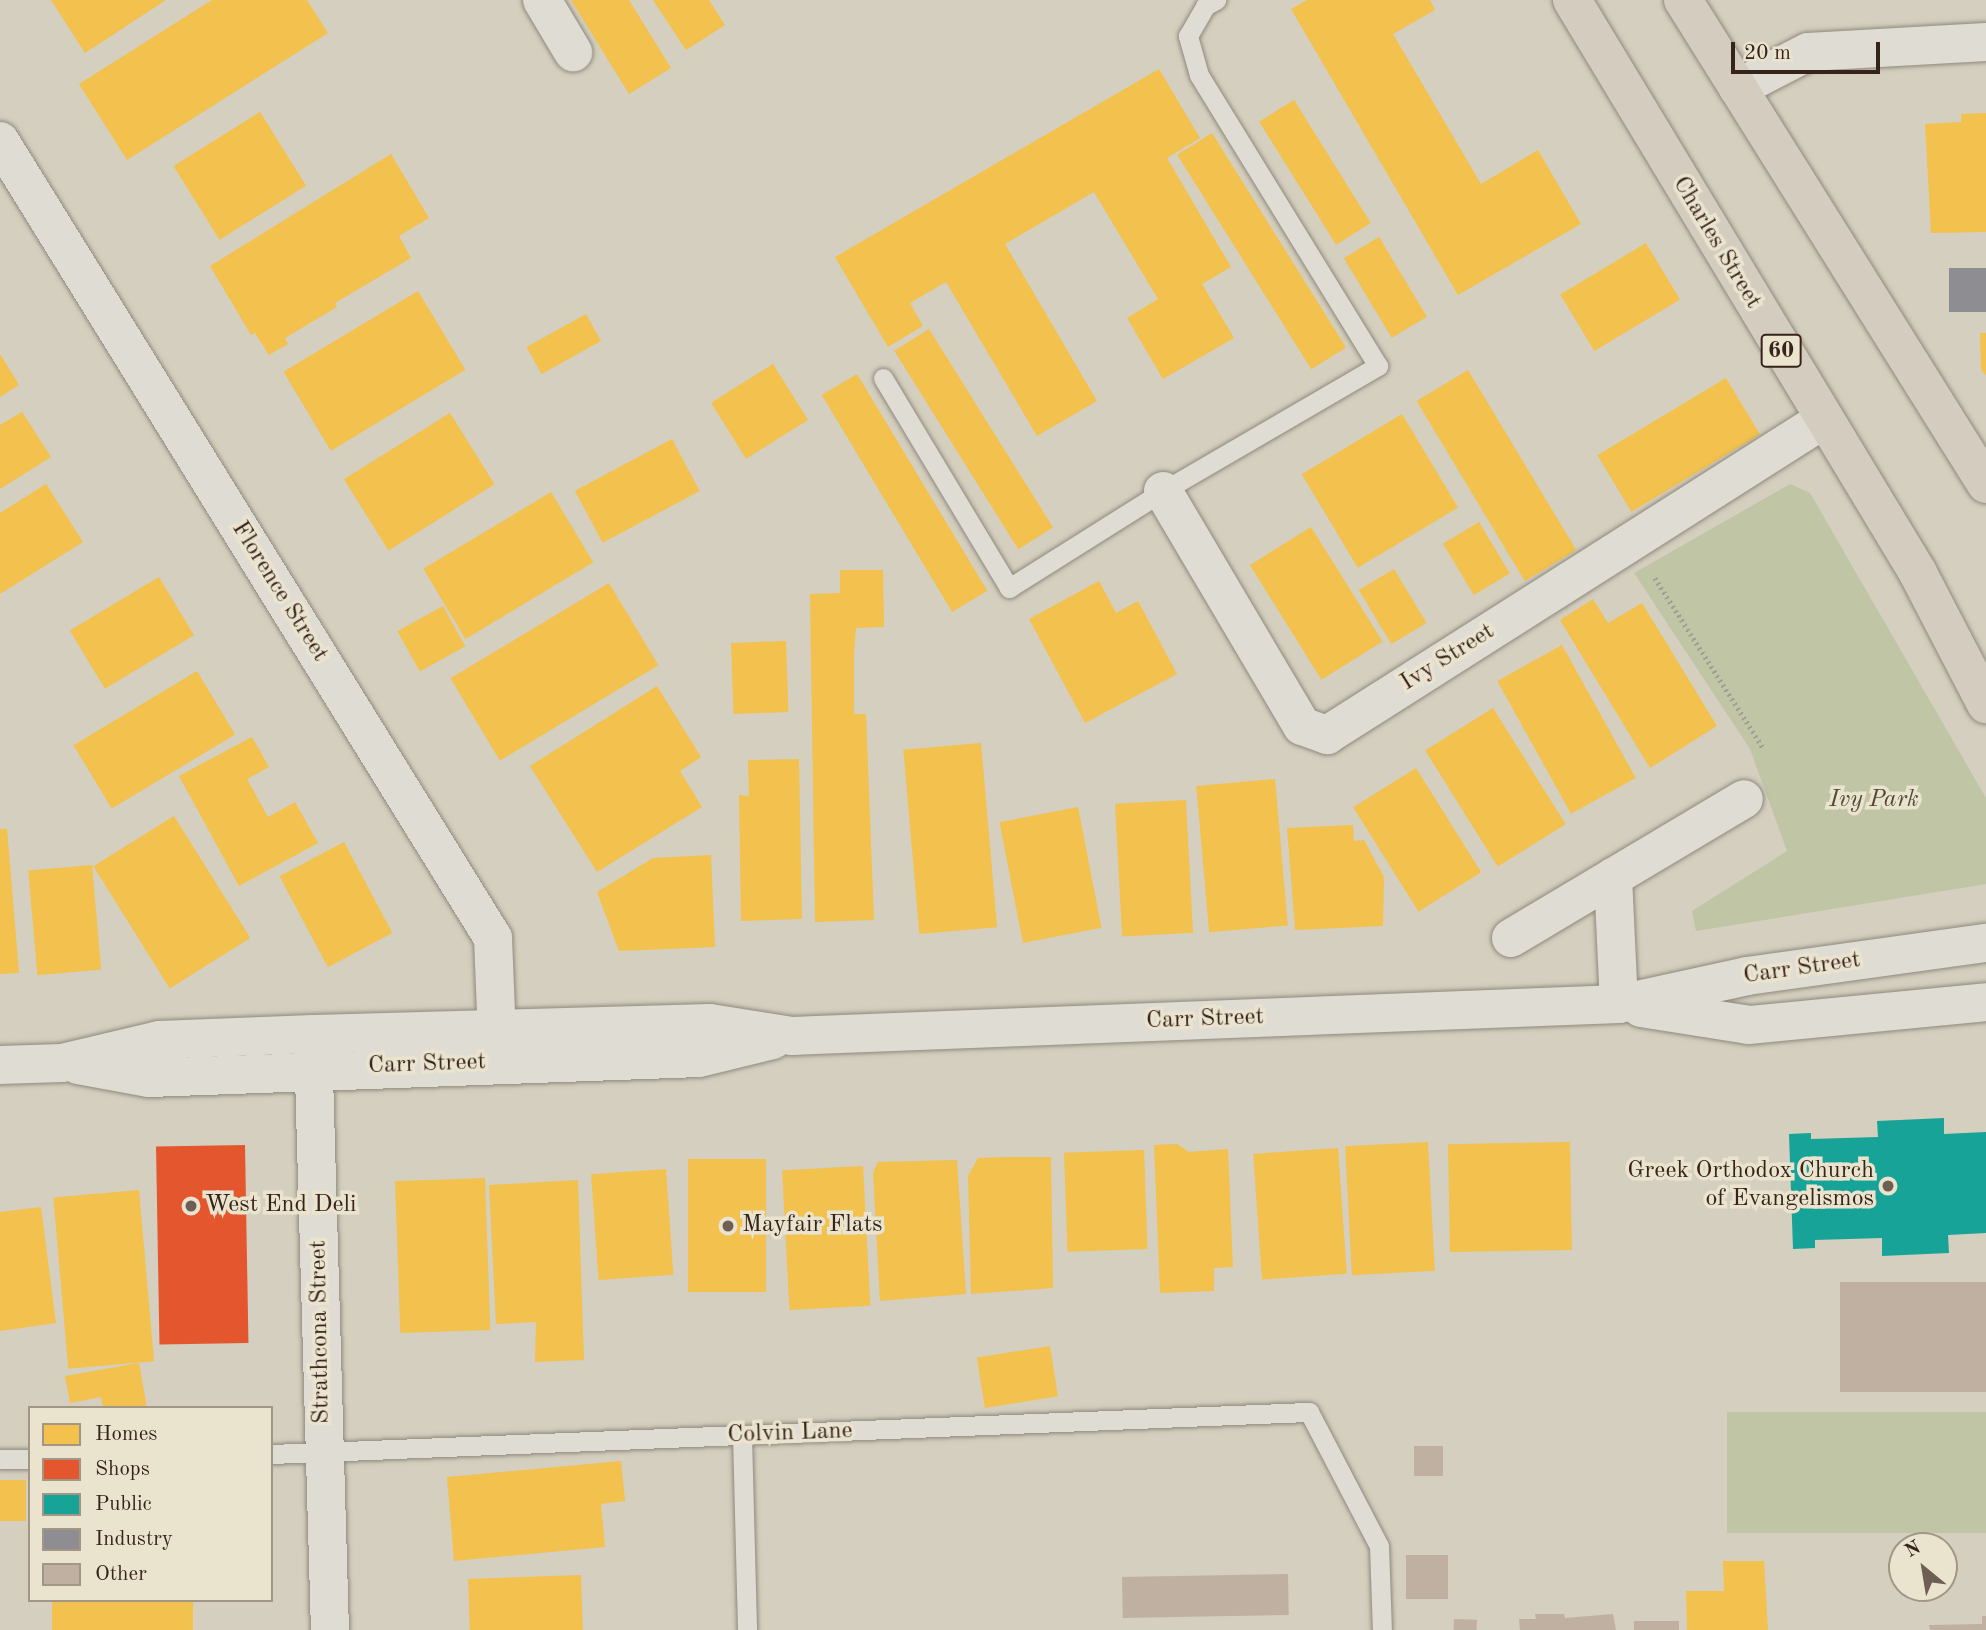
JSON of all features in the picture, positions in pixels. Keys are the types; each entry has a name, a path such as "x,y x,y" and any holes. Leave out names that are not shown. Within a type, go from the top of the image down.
{"highway":[{"name":"Charles Street","path":"1572,0 1917,573 1986,704"},
{"path":"1683,0 1986,484"}],"street":[{"path":"542,0 573,51"},
{"path":"1738,88 1808,52 1986,41"},
{"name":"Florence Street","path":"0,141 493,938 497,1045"},
{"name":"Ivy Street","path":"1163,491 1302,726 1327,735 1823,420"},
{"path":"1511,938 1744,799"},
{"path":"1613,877 1619,1004"},
{"name":"Carr Street","path":"0,1065 62,1063 159,1040 313,1052 497,1045 710,1023 792,1036 1619,1004 1747,975 1986,943"},
{"name":"Carr Street","path":"1619,1004 1749,1025 1986,1002"},
{"name":"Strathcona Street","path":"313,1052 330,1630"}],"lane":[{"path":"883,379 1009,588 1163,491 1378,366 1199,75 1188,36 1205,6 1216,0"},
{"name":"Colvin Lane","path":"273,1454 1309,1412 1379,1546 1382,1630"},
{"path":"742,1436 747,1630"},
{"path":"0,1459 28,1458"}],"path":[{"path":"1632,542 1765,749"}],"green space":[{"name":"Ivy Park","path":"1790,484 1810,493 1986,798 1986,884 1696,931 1692,911 1787,851 1750,749 1634,573"},
{"path":"1727,1412 1986,1412 1986,1533 1727,1533"}],"building: Homes":[{"path":"51,0 166,0 85,53"},
{"path":"212,0 307,0 328,33 127,160 79,84"},
{"path":"571,0 629,0 671,68 629,94"},
{"path":"653,0 709,0 725,25 686,50"},
{"path":"1307,0 1430,0 1435,10 1393,34 1481,184 1538,150 1581,224 1458,295 1291,9"},
{"path":"1159,69 1200,138 1167,158 1231,267 1202,284 1234,338 1163,379 1127,318 1158,299 1094,192 1005,244 1097,401 1037,436 946,282 910,303 923,326 888,347 835,257"},
{"path":"1294,100 1371,223 1336,245 1259,122"},
{"path":"260,112 306,186 220,240 173,166"},
{"path":"1986,113 1986,232 1931,233 1925,124 1961,122 1961,114"},
{"path":"1212,133 1346,348 1311,369 1177,155"},
{"path":"391,154 429,218 399,236 411,258 335,303 337,307 285,338 288,344 269,355 255,333 251,335 210,266"},
{"path":"1379,237 1427,317 1392,338 1344,258"},
{"path":"1646,243 1680,300 1594,351 1560,295"},
{"path":"418,291 465,370 331,451 283,372"},
{"path":"586,314 601,341 542,374 527,347"},
{"path":"929,329 1053,527 1018,549 894,351"},
{"path":"1980,333 1986,333 1986,376 1981,369"},
{"path":"0,354 19,385 0,397"},
{"path":"773,364 808,420 746,459 711,403"},
{"path":"1468,370 1576,550 1525,581 1417,401"},
{"path":"857,374 987,591 952,612 822,395"},
{"path":"1726,378 1760,435 1631,512 1597,455"},
{"path":"22,412 51,457 0,489 0,425"},
{"path":"450,413 495,484 389,550 344,479"},
{"path":"1402,414 1458,507 1358,568 1302,474"},
{"path":"672,439 700,491 603,543 575,491"},
{"path":"46,484 83,542 0,594 0,513"},
{"path":"551,492 593,562 466,639 423,569"},
{"path":"1479,522 1510,573 1474,595 1443,544"},
{"path":"1311,527 1383,641 1321,680 1250,565"},
{"path":"1394,569 1426,623 1391,644 1359,590"},
{"path":"840,570 883,570 884,627 856,628 854,653 854,714 866,714 874,920 815,922 810,594 840,593"},
{"path":"159,577 194,635 105,689 70,631"},
{"path":"1099,581 1116,613 1138,601 1177,674 1085,723 1029,619"},
{"path":"609,583 658,665 500,761 450,678"},
{"path":"1593,599 1608,623 1642,603 1717,726 1650,768 1560,620"},
{"path":"443,606 465,646 420,671 398,631"},
{"path":"786,641 788,712 734,714 731,643"},
{"path":"1562,645 1636,778 1571,814 1497,681"},
{"path":"197,671 235,734 112,809 74,745"},
{"path":"657,686 701,757 680,771 702,807 597,872 530,766"},
{"path":"1493,708 1566,824 1498,867 1425,750"},
{"path":"252,737 269,767 247,779 268,817 295,802 318,843 239,886 179,776"},
{"path":"981,743 997,927 919,934 903,750"},
{"path":"799,759 802,919 741,921 739,795 749,796 748,760"},
{"path":"1416,768 1481,872 1418,912 1353,807"},
{"path":"1275,779 1288,925 1209,932 1196,786"},
{"path":"1186,800 1193,933 1122,937 1115,804"},
{"path":"1078,807 1101,928 1023,943 999,822"},
{"path":"174,816 250,938 170,988 93,866"},
{"path":"1353,825 1354,841 1364,840 1384,877 1383,926 1295,930 1287,828"},
{"path":"0,829 7,829 19,973 0,974"},
{"path":"344,842 392,933 328,967 280,876"},
{"path":"711,855 715,947 619,951 597,892 653,858"},
{"path":"92,865 101,970 37,975 28,871"},
{"path":"1428,1142 1435,1271 1352,1275 1345,1146"},
{"path":"1570,1142 1572,1250 1450,1252 1448,1144"},
{"path":"1177,1144 1189,1152 1228,1149 1233,1267 1214,1268 1214,1291 1160,1293 1154,1145"},
{"path":"1338,1148 1347,1274 1262,1280 1253,1154"},
{"path":"1144,1150 1147,1249 1068,1252 1064,1153"},
{"path":"1051,1157 1053,1288 971,1294 968,1176 978,1158"},
{"name":"Mayfair Flats","path":"688,1159 766,1159 766,1292 688,1292"},
{"path":"957,1160 966,1294 880,1301 873,1173 878,1162"},
{"path":"863,1166 870,1306 789,1310 782,1170"},
{"path":"666,1169 673,1275 599,1280 591,1174"},
{"path":"485,1178 490,1330 400,1333 395,1181"},
{"path":"578,1180 584,1360 535,1362 536,1322 496,1324 489,1185"},
{"path":"139,1190 154,1361 68,1369 53,1197"},
{"path":"41,1207 56,1323 0,1331 0,1212"},
{"path":"1050,1346 1058,1396 985,1408 977,1358"},
{"path":"139,1363 147,1406 103,1406 101,1397 70,1403 65,1376"},
{"path":"621,1461 625,1501 601,1504 605,1547 454,1561 447,1477"},
{"path":"0,1480 26,1480 26,1521 0,1521"},
{"path":"1723,1561 1764,1561 1768,1630 1687,1630 1686,1591 1724,1591"},
{"path":"581,1575 583,1630 470,1630 468,1579"},
{"path":"52,1602 193,1602 193,1630 52,1630"}],"building: Shops":[{"path":"245,1145 248,1343 159,1345 156,1147"}],"building: Public":[{"name":"Greek Orthodox Church of Evangelismos","path":"1944,1118 1944,1134 1986,1132 1986,1233 1948,1235 1949,1253 1882,1256 1882,1238 1815,1240 1815,1248 1793,1249 1789,1134 1811,1133 1811,1139 1878,1137 1877,1121"}],"building: Industry":[{"path":"1949,268 1986,268 1986,312 1949,312"}],"building: Other":[{"path":"1840,1282 1986,1282 1986,1392 1840,1392"},
{"path":"1414,1446 1443,1446 1443,1476 1414,1476"},
{"path":"1406,1555 1448,1555 1448,1599 1406,1599"},
{"path":"1288,1574 1289,1615 1123,1618 1122,1577"},
{"path":"1535,1614 1564,1614 1565,1618 1613,1614 1616,1630 1520,1630 1519,1619 1536,1619"},
{"path":"1982,1616 1986,1616 1986,1630 1930,1630 1929,1625 1982,1624"},
{"path":"1454,1619 1477,1620 1477,1630 1454,1630"},
{"path":"1634,1621 1679,1621 1679,1630 1634,1630"}],"place":[{"name":"Greek Orthodox Church of Evangelismos","path":"1888,1186"},
{"name":"West End Deli","path":"191,1206"},
{"name":"Mayfair Flats","path":"728,1226"}]}
